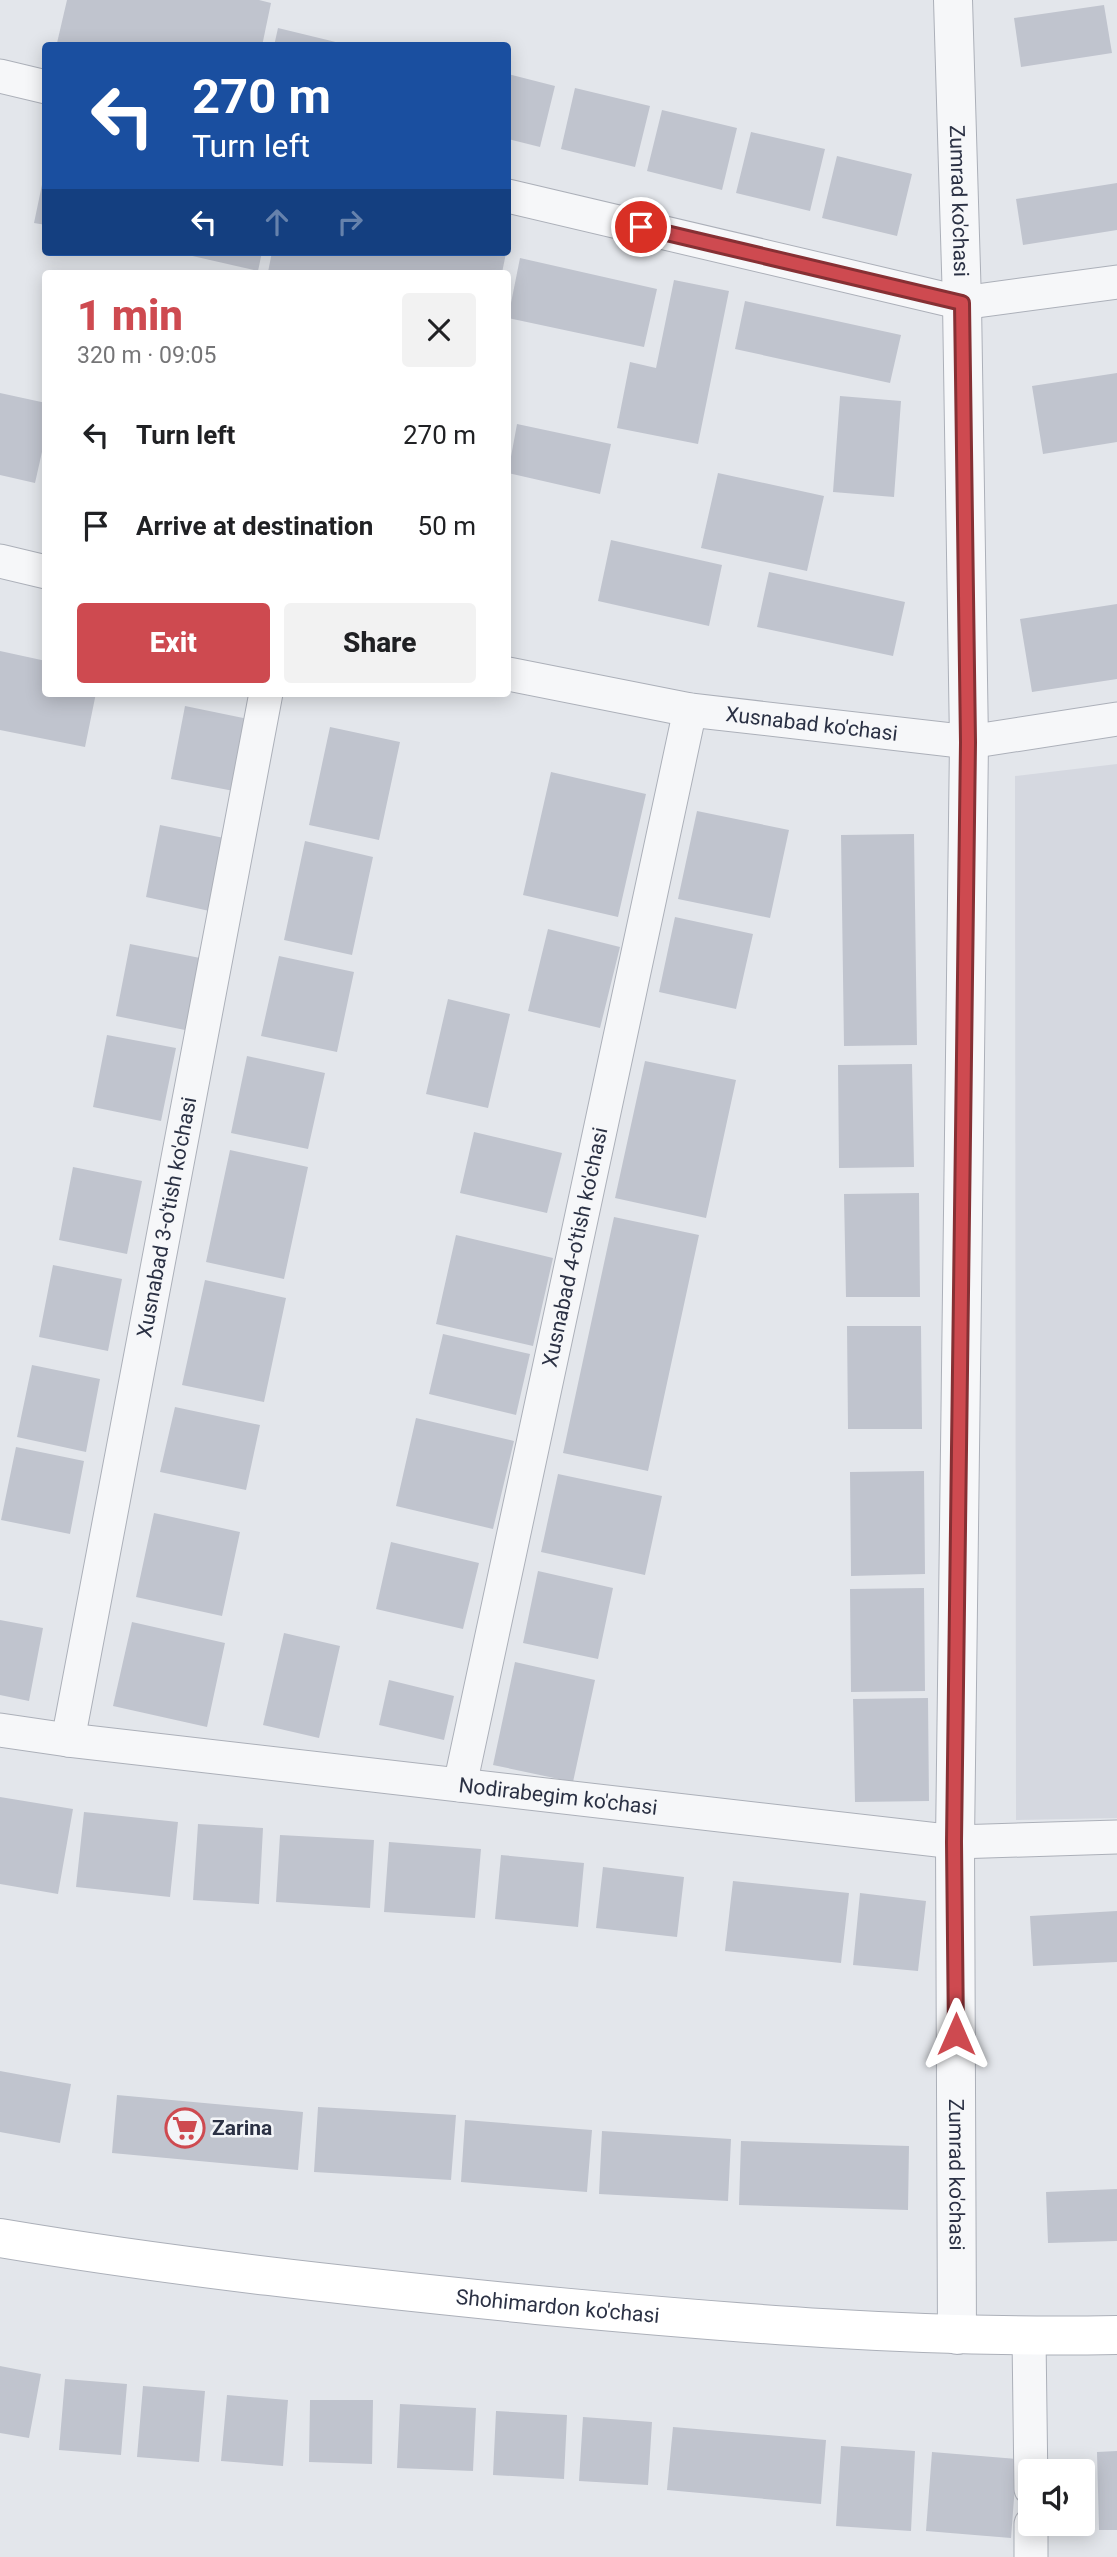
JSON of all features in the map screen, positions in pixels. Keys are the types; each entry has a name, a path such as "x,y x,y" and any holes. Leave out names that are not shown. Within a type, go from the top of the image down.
{"main road":[{"name":"Shohimardon ko'chasi","path":"0,2238 275,2278 735,2324 957,2335 1117,2335"}],"street":[{"name":"Zumrad ko'chasi","path":"953,0 962,303 968,742 954,1842 957,2335"},
{"path":"0,76 42,86"},
{"path":"511,197 962,303 1117,282"},
{"path":"0,561 42,571"},
{"name":"Xusnabad ko'chasi","path":"511,675 691,710 968,742 1117,719"},
{"name":"Xusnabad 3-o'tish ko'chasi","path":"68,1740 265,697"},
{"name":"Xusnabad 4-o'tish ko'chasi","path":"460,1784 691,710"},
{"name":"Nodirabegim ko'chasi","path":"0,1730 954,1842 1117,1837"},
{"path":"1030,2337 1031,2459"},
{"path":"1031,2536 1031,2557"}],"shaded area":[{"path":"1117,764 1117,1818 1016,1820 1015,776"}],"building":[{"path":"67,0 259,0 271,3 263,42 57,42"},
{"path":"1104,5 1112,53 1021,67 1014,18"},
{"path":"278,28 336,42 275,42"},
{"path":"511,75 555,86 540,147 511,140"},
{"path":"575,88 650,106 635,167 561,149"},
{"path":"662,110 737,128 722,190 647,171"},
{"path":"751,132 825,149 810,211 736,193"},
{"path":"837,156 912,174 897,236 822,218"},
{"path":"1117,183 1117,230 1023,245 1016,199"},
{"path":"42,185 42,224 34,223"},
{"path":"192,256 261,256 258,270"},
{"path":"271,256 505,256 503,270 268,270"},
{"path":"520,258 657,289 644,347 511,319 511,303"},
{"path":"674,280 729,291 698,444 617,428 630,362 656,368"},
{"path":"745,301 901,335 890,383 735,349"},
{"path":"1117,373 1117,442 1043,454 1032,386"},
{"path":"0,393 42,402 42,452 35,483 0,475"},
{"path":"840,396 901,401 894,497 833,492"},
{"path":"517,424 611,444 600,494 511,474"},
{"path":"718,473 824,496 807,571 701,548"},
{"path":"611,540 722,565 709,626 598,601"},
{"path":"769,572 905,602 893,656 757,627"},
{"path":"1117,604 1117,679 1032,692 1020,619"},
{"path":"0,651 42,660 42,697 95,697 85,747 0,730"},
{"path":"185,706 253,720 239,792 171,779"},
{"path":"330,727 400,742 379,840 309,825"},
{"path":"551,772 646,794 618,917 523,895"},
{"path":"697,811 789,830 770,918 678,899"},
{"path":"160,825 229,839 214,912 146,897"},
{"path":"914,834 917,1045 844,1046 841,835"},
{"path":"305,841 373,857 352,955 284,940"},
{"path":"675,917 753,934 736,1009 659,992"},
{"path":"548,929 620,947 600,1028 528,1011"},
{"path":"130,944 200,958 185,1030 116,1016"},
{"path":"279,956 354,972 337,1052 261,1036"},
{"path":"448,999 510,1014 488,1108 426,1094"},
{"path":"107,1035 176,1048 161,1121 93,1107"},
{"path":"247,1056 325,1073 308,1149 231,1133"},
{"path":"645,1061 736,1080 706,1218 615,1198"},
{"path":"912,1064 914,1167 839,1168 838,1065"},
{"path":"474,1132 562,1153 547,1213 460,1193"},
{"path":"230,1150 308,1167 284,1279 206,1262"},
{"path":"73,1167 142,1181 127,1254 59,1240"},
{"path":"919,1193 920,1297 846,1297 844,1194"},
{"path":"614,1217 699,1235 648,1471 563,1453"},
{"path":"456,1235 553,1258 533,1346 436,1324"},
{"path":"53,1265 122,1279 108,1351 39,1337"},
{"path":"205,1280 286,1298 264,1402 182,1385"},
{"path":"847,1326 921,1326 922,1429 848,1429"},
{"path":"443,1334 530,1354 516,1415 429,1394"},
{"path":"32,1365 100,1379 86,1452 17,1437"},
{"path":"175,1407 260,1425 246,1490 160,1472"},
{"path":"416,1418 514,1441 493,1529 396,1506"},
{"path":"16,1447 84,1461 70,1534 1,1520"},
{"path":"924,1471 925,1574 851,1576 850,1472"},
{"path":"558,1474 662,1496 645,1575 541,1552"},
{"path":"154,1513 240,1532 222,1616 136,1597"},
{"path":"391,1542 479,1563 463,1629 376,1609"},
{"path":"538,1571 613,1588 598,1659 523,1643"},
{"path":"924,1588 925,1691 851,1692 850,1589"},
{"path":"0,1620 43,1628 29,1701 0,1695"},
{"path":"132,1622 225,1643 207,1727 113,1706"},
{"path":"284,1633 340,1646 319,1738 263,1725"},
{"path":"515,1662 595,1680 573,1782 493,1765"},
{"path":"389,1680 454,1696 444,1740 379,1725"},
{"path":"928,1698 929,1801 855,1802 853,1699"},
{"path":"0,1797 73,1809 58,1894 0,1884"},
{"path":"84,1812 178,1822 170,1897 76,1887"},
{"path":"198,1824 263,1828 259,1904 193,1900"},
{"path":"280,1835 374,1840 370,1908 276,1902"},
{"path":"389,1842 481,1849 475,1918 384,1912"},
{"path":"501,1855 584,1863 578,1927 495,1919"},
{"path":"603,1867 684,1877 677,1937 596,1928"},
{"path":"733,1881 849,1893 841,1963 725,1951"},
{"path":"860,1893 926,1901 918,1971 853,1965"},
{"path":"1117,1911 1117,1962 1033,1966 1030,1916"},
{"path":"0,2071 71,2084 60,2143 0,2132"},
{"path":"117,2095 303,2112 298,2170 112,2153"},
{"path":"318,2107 456,2115 451,2180 314,2172"},
{"path":"465,2120 592,2130 587,2192 461,2182"},
{"path":"602,2131 731,2139 728,2201 599,2194"},
{"path":"741,2141 909,2146 908,2210 739,2205"},
{"path":"1117,2189 1117,2241 1048,2243 1046,2192"},
{"path":"0,2366 41,2374 29,2438 0,2433"},
{"path":"65,2379 127,2384 121,2455 59,2450"},
{"path":"143,2386 205,2391 199,2462 137,2457"},
{"path":"227,2395 288,2400 283,2466 221,2461"},
{"path":"310,2400 373,2400 372,2464 309,2462"},
{"path":"400,2404 476,2408 473,2471 397,2468"},
{"path":"496,2411 567,2415 564,2479 493,2475"},
{"path":"583,2417 652,2422 648,2485 579,2481"},
{"path":"673,2427 826,2440 821,2504 667,2490"},
{"path":"841,2446 915,2451 911,2531 836,2526"},
{"path":"1117,2451 1117,2530 1099,2530 1097,2452"},
{"path":"932,2452 1017,2459 1011,2538 926,2531"}],"place":[{"name":"Zarina","path":"185,2128"}],"route":[{"path":"641,227 962,303 968,742 954,1842 956,2034"}]}
